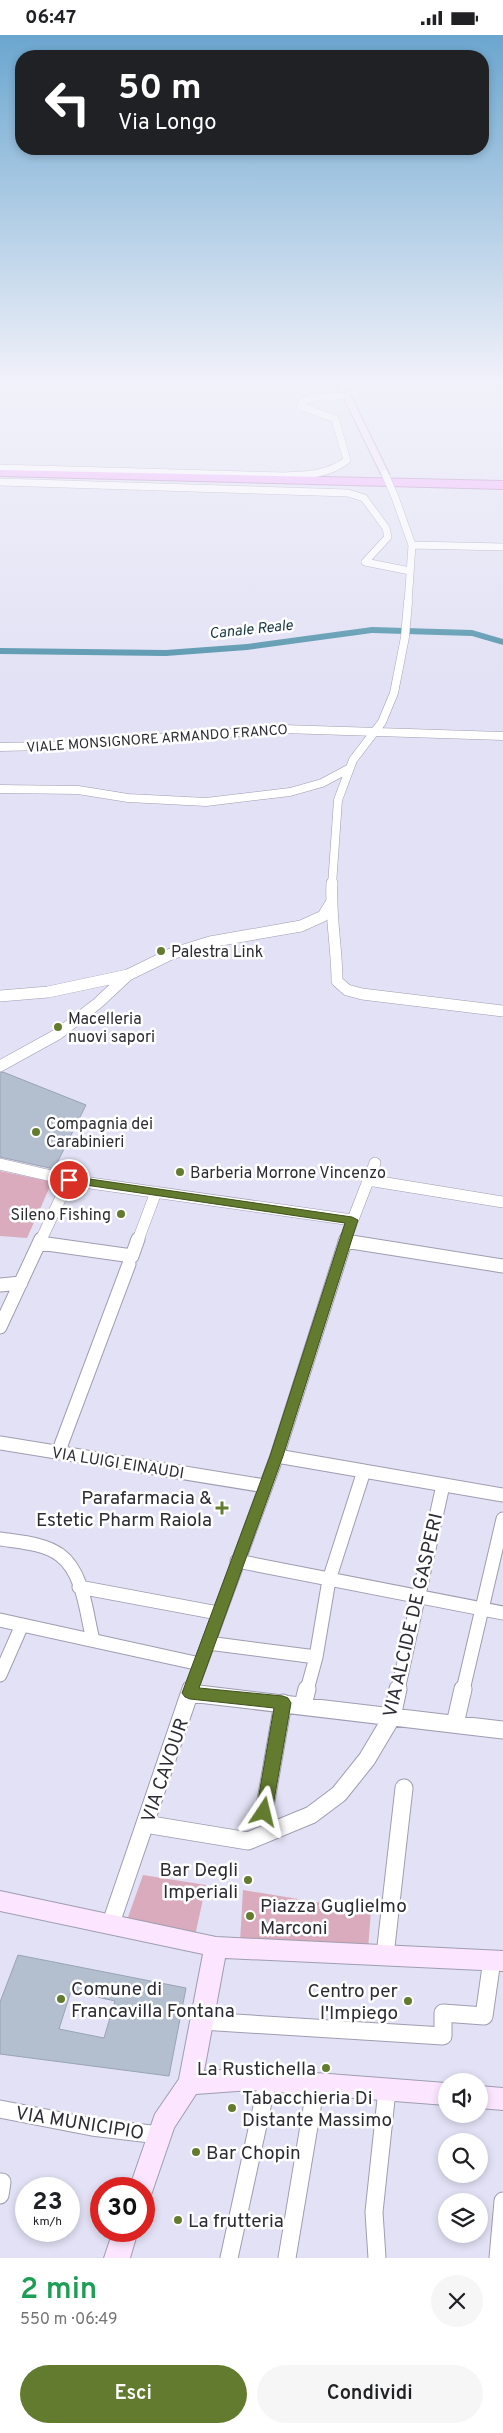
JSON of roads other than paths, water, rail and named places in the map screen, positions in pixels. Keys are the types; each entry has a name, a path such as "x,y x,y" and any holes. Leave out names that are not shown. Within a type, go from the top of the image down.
{"highway":[{"path":"269,484 503,487"},
{"path":"386,484 503,487"}],"street":[{"path":"100,484 348,493 364,498 386,528 388,537 366,562 376,566 410,571"},
{"path":"389,484 412,545 405,637 394,693 382,722 353,759 338,800 334,883 331,903 337,955 336,981 347,990 503,1011"},
{"path":"412,545 503,547"},
{"name":"VIALE MONSIGNORE ARMANDO FRANCO","path":"0,747 48,746 248,730 328,730 374,734 390,731 503,736"},
{"path":"0,789 78,790 128,798 206,801 290,792 322,783 350,768"},
{"path":"0,995 15,996 62,989 128,975 171,954 210,942 301,926 322,916 331,903"},
{"path":"0,1066 58,1034 98,1003 128,975"},
{"name":"VIA CAVOUR","path":"111,1923 218,1613 276,1456 352,1220 375,1163"},
{"path":"0,1164 69,1180 352,1220"},
{"path":"0,1326 69,1180"},
{"path":"368,1180 503,1203"},
{"path":"40,1243 132,1255 156,1192"},
{"path":"345,1241 503,1265"},
{"path":"58,1453 129,1264"},
{"path":"0,1285 21,1283"},
{"name":"VIA LUIGI EINAUDI","path":"0,1443 265,1486"},
{"path":"276,1456 503,1495"},
{"path":"303,1705 316,1657 329,1580 364,1471"},
{"name":"VIA ALCIDE DE GASPERI","path":"145,1824 248,1841 310,1815 339,1794 367,1759 392,1717 443,1485"},
{"path":"455,1724 503,1519"},
{"path":"0,1539 29,1544 59,1555 76,1576 93,1640"},
{"path":"237,1561 418,1598 503,1613"},
{"path":"79,1587 218,1613"},
{"path":"0,1620 200,1664"},
{"path":"0,1675 22,1625"},
{"path":"208,1643 316,1657"},
{"path":"190,1693 503,1730"},
{"path":"272,1831 264,1812 283,1703"},
{"path":"385,1955 404,1788"},
{"path":"0,1901 111,1923 216,1947 498,1960 484,2016 444,2013 443,2036 202,2021"},
{"path":"145,2177 164,2122 190,2083 216,1947"},
{"path":"190,2083 268,2079 438,2093"},
{"path":"229,2258 268,2079"},
{"path":"287,2258 316,2084"},
{"path":"377,2258 374,2212 387,2089"},
{"path":"488,2098 503,2099"},
{"name":"VIA MUNICIPIO","path":"0,2109 92,2127 159,2135"},
{"path":"0,2182 2,2183 0,2195"},
{"path":"498,2258 503,2201"},
{"path":"117,2258 122,2242"}],"waterway":[{"name":"Canale Reale","path":"0,651 166,653 247,647 372,630 472,633 503,642"}],"place":[{"name":"Palestra Link","path":"161,951"},
{"name":"Macelleria nuovi sapori","path":"58,1027"},
{"name":"Compagnia dei Carabinieri","path":"36,1132"},
{"name":"Barberia Morrone Vincenzo","path":"180,1172"},
{"name":"Sileno Fishing","path":"121,1214"},
{"name":"Parafarmacia & Estetic Pharm Raiola","path":"222,1508"},
{"name":"Bar Degli Imperiali","path":"248,1880"},
{"name":"Piazza Guglielmo Marconi","path":"250,1916"},
{"name":"Comune di Francavilla Fontana","path":"61,1999"},
{"name":"Centro per l'Impiego","path":"408,2001"},
{"name":"La Rustichella","path":"326,2068"},
{"name":"Tabacchieria Di Distante Massimo","path":"232,2108"},
{"name":"Bar Chopin","path":"196,2152"},
{"name":"La frutteria","path":"178,2220"}]}
